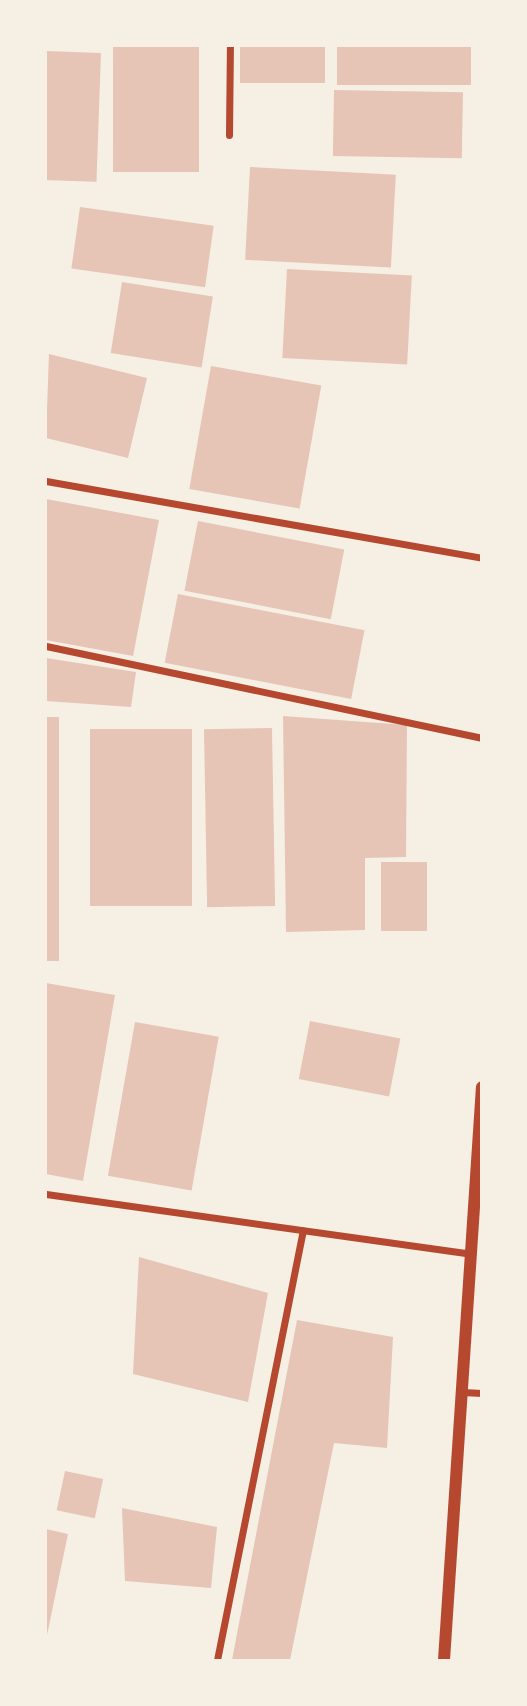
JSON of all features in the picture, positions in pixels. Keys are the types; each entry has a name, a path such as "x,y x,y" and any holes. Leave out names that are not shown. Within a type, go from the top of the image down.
{"street":[{"path":"229,135 230,46"},
{"path":"46,481 481,558"},
{"path":"46,646 481,738"},
{"path":"444,1661 481,1087"},
{"path":"46,1194 471,1254"},
{"path":"217,1661 303,1231"},
{"path":"462,1392 481,1393"}],"building":[{"path":"113,46 199,46 199,172 113,172"},
{"path":"240,46 325,46 325,83 240,83"},
{"path":"337,46 471,46 471,85 337,85"},
{"path":"46,51 101,53 96,182 46,180"},
{"path":"334,90 463,92 462,158 333,156"},
{"path":"250,167 396,175 391,268 245,260"},
{"path":"80,207 214,226 205,287 71,268"},
{"path":"287,269 412,276 407,364 282,358"},
{"path":"122,282 213,296 202,368 111,353"},
{"path":"49,354 147,378 128,458 46,438"},
{"path":"211,366 321,385 300,509 189,489"},
{"path":"46,499 159,520 133,656 46,640"},
{"path":"198,521 344,549 331,619 184,591"},
{"path":"178,594 365,630 351,699 165,663"},
{"path":"46,658 136,672 131,707 46,701"},
{"path":"283,716 407,725 406,857 365,858 365,930 286,932"},
{"path":"46,717 59,717 59,961 46,961"},
{"path":"272,728 275,906 207,907 204,729"},
{"path":"90,729 192,729 192,906 90,906"},
{"path":"381,862 427,862 427,931 381,931"},
{"path":"46,983 115,995 83,1181 46,1174"},
{"path":"310,1021 400,1039 389,1096 299,1079"},
{"path":"135,1022 219,1037 192,1190 108,1176"},
{"path":"139,1257 268,1293 248,1402 133,1374"},
{"path":"297,1320 393,1337 387,1448 334,1443 290,1660 232,1660"},
{"path":"65,1471 103,1479 95,1518 57,1510"},
{"path":"122,1508 217,1527 211,1588 125,1581"},
{"path":"46,1529 68,1534 47,1635 46,1635"}]}
